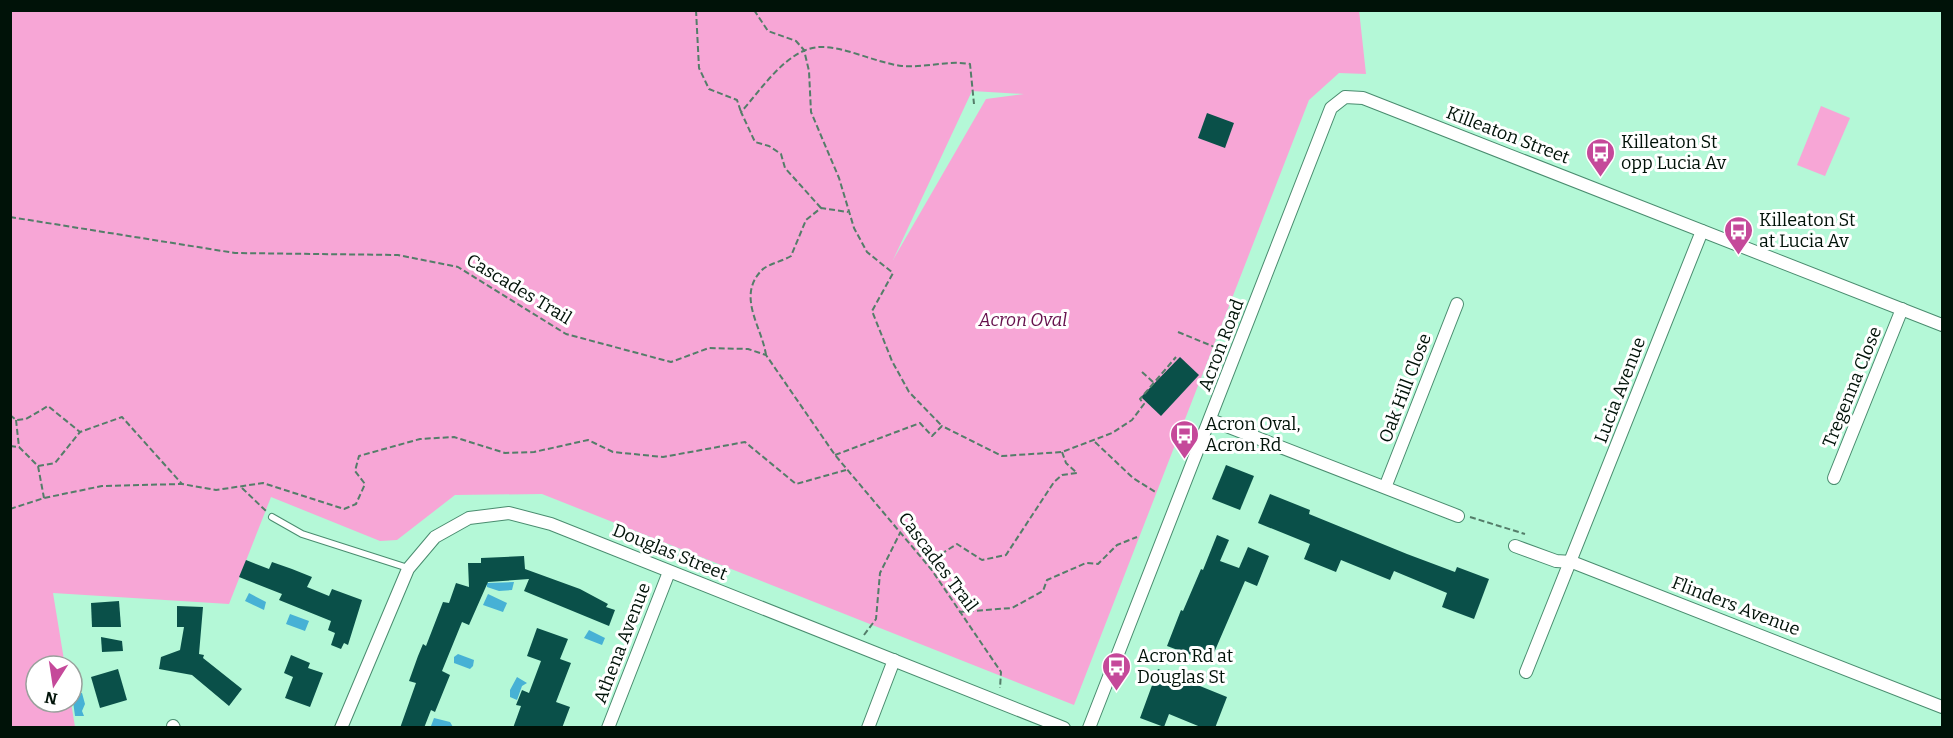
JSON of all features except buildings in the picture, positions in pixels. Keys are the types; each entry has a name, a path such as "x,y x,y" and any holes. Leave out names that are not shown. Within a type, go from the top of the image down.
{"street":[{"name":"Killeaton Street","path":"1331,108 1346,97 1363,98 1942,325"},
{"name":"Acron Road","path":"1089,728 1331,108"},
{"name":"Lucia Avenue","path":"1526,672 1572,562 1702,231"},
{"name":"Oak Hill Close","path":"1386,485 1457,304"},
{"name":"Tregenna Close","path":"1834,478 1902,309"},
{"path":"1211,420 1386,485 1458,516"},
{"name":"Douglas Street","path":"341,728 408,568 435,537 469,518 509,513 551,524 1064,728"},
{"name":"Flinders Avenue","path":"1515,546 1556,561 1572,562 1942,707"},
{"name":"Athena Avenue","path":"608,728 669,572"},
{"path":"868,728 894,660"}],"lane":[{"path":"272,517 302,534 408,568"}],"path":[{"path":"696,10 699,68 709,89 737,100 755,142 769,146 781,154 785,168 821,208 848,212"},
{"path":"753,10 768,32 796,41 804,50 809,71 811,112 839,178 848,212 867,252 893,273 872,311 892,362 909,392 942,426 1002,456 1062,452 1095,442 1132,420 1144,404 1140,399 1176,357"},
{"path":"741,112 788,61 804,50 822,46 873,61 903,66 931,67 954,61 970,64 974,104"},
{"path":"766,355 764,339 752,313 752,285 763,268 781,263 791,256 806,220 821,208"},
{"name":"Cascades Trail","path":"10,217 235,253 398,255 458,267 566,334 671,362 709,348 748,349 766,355 847,470 931,569 1001,672 999,701"},
{"path":"1178,332 1236,355"},
{"path":"1142,372 1153,382"},
{"path":"16,420 26,419 48,406 80,432"},
{"path":"10,415 16,420 19,447"},
{"path":"38,466 55,463 80,432 122,417 182,484"},
{"path":"836,455 920,423 932,436 942,426"},
{"path":"10,509 44,498 102,486 182,484 216,490 242,488 263,483 344,509 356,504 365,484 355,471 359,456 420,440 454,437 505,453 534,452 588,440 613,452 663,457 745,442 796,484 847,470"},
{"path":"1095,442 1132,478 1157,493"},
{"path":"10,446 19,447 38,466 44,498"},
{"path":"931,569 940,554 957,544 982,560 1006,555 1054,482 1062,475 1077,472 1066,464 1062,452"},
{"path":"242,488 272,517"},
{"path":"1458,516 1475,517 1530,537"},
{"path":"857,646 876,619 880,573 900,533"},
{"path":"959,612 1012,608 1043,591 1047,580 1086,563 1098,564 1117,545 1137,537"}],"green space":[{"name":"Acron Oval","path":"1359,10 1366,74 1339,73 1309,100 1074,705 542,494 455,495 397,540 380,541 271,497 229,604 53,593 63,654 24,654 24,714 73,714 75,727 11,728 10,11","holes":["972,91 1024,94 986,99 893,260"]},
{"path":"1821,106 1850,118 1825,176 1797,165"}],"water":[{"path":"514,582 512,590 499,591 487,587 487,583"},
{"path":"249,593 266,602 264,610 245,601"},
{"path":"488,594 507,603 503,612 483,605"},
{"path":"290,614 309,621 305,631 286,624"},
{"path":"589,630 605,638 602,645 584,638"},
{"path":"458,654 474,660 470,669 454,663 454,657"},
{"path":"517,677 527,683 522,686 517,700 510,697 510,690"},
{"path":"434,718 450,722 453,727 431,726"}],"place":[{"name":"Killeaton St opp Lucia Av","path":"1600,178"},
{"name":"Killeaton St at Lucia Av","path":"1738,256"},
{"name":"Acron Oval, Acron Rd","path":"1184,460"},
{"name":"Acron Rd at Douglas St","path":"1116,692"}]}
